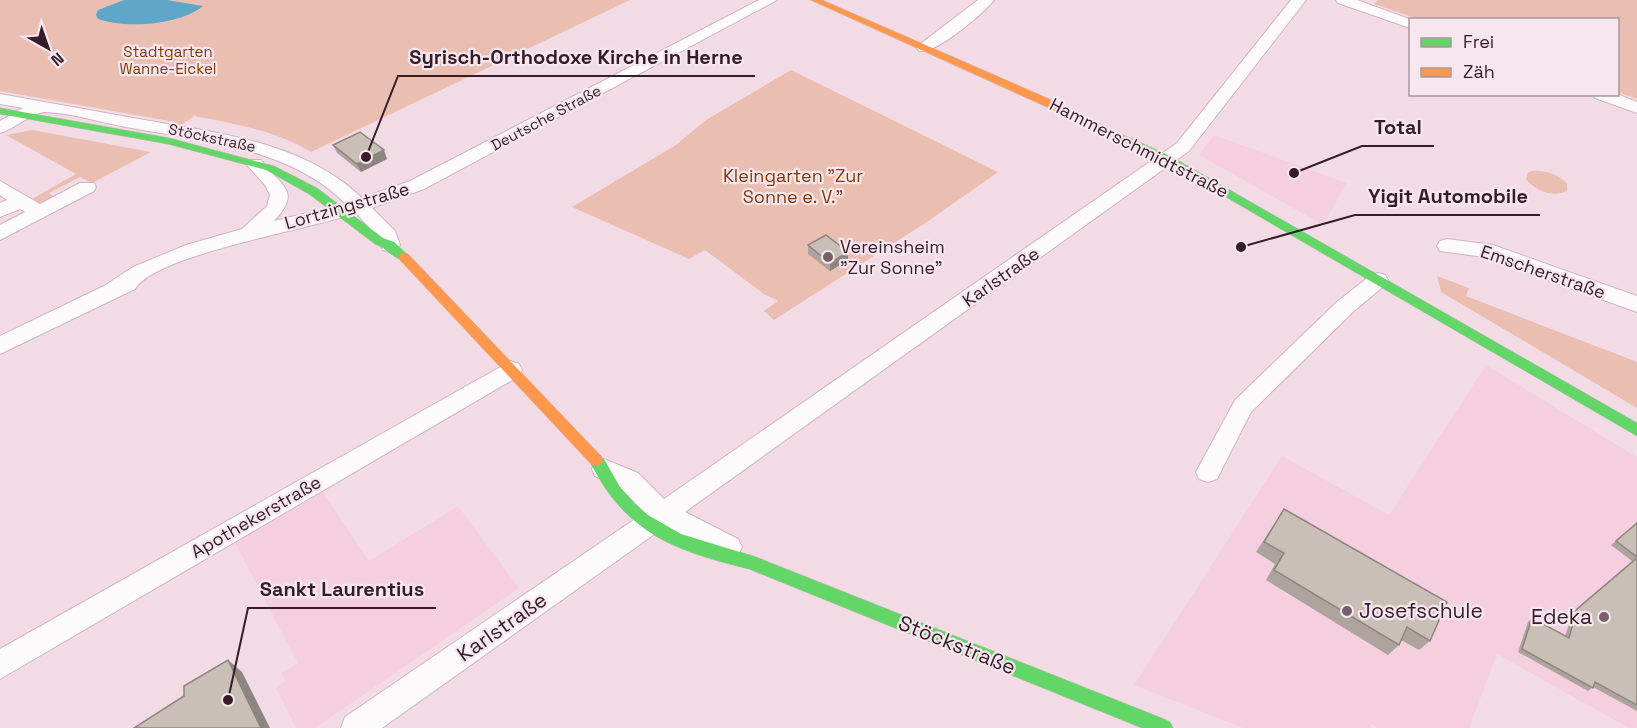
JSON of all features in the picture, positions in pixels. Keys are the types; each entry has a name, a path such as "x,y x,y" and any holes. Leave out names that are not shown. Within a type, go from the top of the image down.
{"street":[{"name":"Deutsche Straße","path":"417,185 770,0"},
{"name":"Hammerschmidtstraße","path":"815,0 1168,159 1637,430"},
{"path":"925,48 987,0"},
{"name":"Karlstraße","path":"356,728 1168,159 1183,147 1299,0"},
{"path":"1343,0 1409,24"},
{"path":"1606,96 1637,108"},
{"name":"Stöckstraße","path":"0,99 31,111 169,141 255,164 300,182 354,212 388,236 390,245 441,294 604,469 629,480 656,519 719,540 750,562 1164,728"},
{"name":"Stöckstraße","path":"0,111 31,111 182,131 262,149 314,170 341,188 354,212"},
{"path":"0,128 31,111"},
{"name":"Stöckstraße","path":"248,234 271,215 279,202 279,190 255,164"},
{"name":"Lortzingstraße","path":"0,346 169,259 248,234 354,212 411,192 417,185"},
{"path":"0,187 39,212"},
{"path":"0,233 87,187"},
{"path":"0,212 21,201"},
{"name":"Lortzingstraße","path":"113,289 201,258 322,229 354,212"},
{"name":"Emscherstraße","path":"1447,246 1486,250 1637,304"},
{"path":"1208,472 1243,406 1346,306 1378,280"},
{"name":"Apothekerstraße","path":"0,665 512,370"}],"shaded area":[{"path":"1214,135 1347,183 1323,225 1199,155"},
{"name":"Josefschule","path":"1486,365 1637,457 1637,728 1629,728 1497,654 1469,728 1378,728 1371,724 1369,728 1243,728 1134,685 1282,456 1389,515"},
{"path":"323,492 369,561 458,506 519,588 315,728 296,728 276,688 285,681 281,673 298,663 235,543"}],"green space":[{"name":"Stadtgarten Wanne-Eickel","path":"0,0 630,0 311,152 269,133 225,122 194,116 180,126 175,125 175,122 0,91"},
{"path":"1378,0 1637,0 1637,99 1619,92 1619,18 1415,18 1374,4"},
{"name":"Kleingarten \"Zur Sonne e. V.\"","path":"791,70 998,172 927,222 774,320 764,311 778,301 764,294 705,250 689,259 572,207 676,145 706,120"},
{"path":"32,130 151,152 92,183 80,177 49,193 55,198 42,205 32,199 76,174 6,135"},
{"path":"1532,171 1555,175 1567,184 1567,191 1556,194 1540,190 1526,179 1528,173"},
{"path":"1437,276 1469,288 1466,296 1637,362 1637,408 1441,292"}],"water":[{"path":"124,0 167,0 203,6 181,17 152,23 123,24 98,19 96,15 98,10"}],"building":[{"path":"360,132 384,150 357,164 333,145"},
{"path":"826,235 848,252 830,263 808,245"},
{"path":"1284,509 1447,602 1430,641 1407,627 1399,645 1274,570 1284,553 1264,542"},
{"path":"1637,523 1637,557 1616,541"},
{"name":"Edeka","path":"1637,558 1637,705 1595,682 1593,688 1522,649 1532,618 1569,638 1577,609"},
{"path":"228,660 261,728 134,728 184,696 184,686"}],"traffic: fast":[{"path":"0,111 169,141 270,168 313,191 404,257"},
{"path":"1126,139 1168,159 1637,430"},
{"path":"596,460 615,492 628,507 659,531 694,546 750,562 1164,728"}],"traffic: slow":[{"path":"815,0 1126,139"},
{"path":"404,257 596,460"}],"place":[{"name":"Syrisch-Orthodoxe Kirche in Herne","path":"366,157"},
{"name":"Total","path":"1294,173"},
{"name":"Yigit Automobile","path":"1241,247"},
{"name":"Vereinsheim \"Zur Sonne\"","path":"828,257"},
{"name":"Josefschule","path":"1347,611"},
{"name":"Edeka","path":"1604,617"},
{"name":"Sankt Laurentius","path":"228,700"}]}
